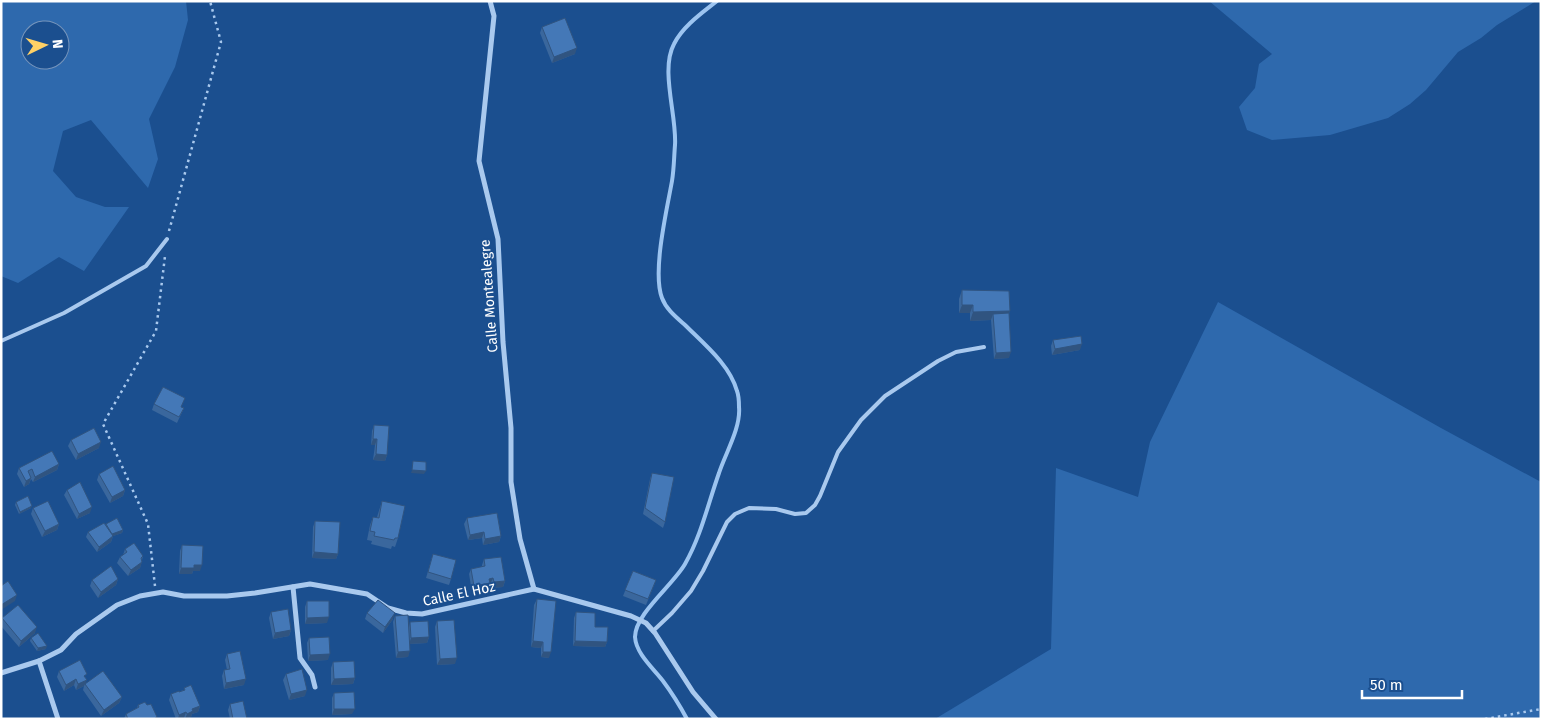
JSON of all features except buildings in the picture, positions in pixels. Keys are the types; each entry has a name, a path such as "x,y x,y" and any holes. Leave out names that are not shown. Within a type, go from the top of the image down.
{"street":[{"name":"Calle Montealegre","path":"490,1 494,16 479,161 498,239 502,342 511,428 510,482 520,539 534,590"},
{"name":"Calle El Hoz","path":"1,673 39,661 61,650 76,634 117,604 156,593 163,592 184,596 227,596 310,584 367,594 388,608 406,613 422,614 534,590 631,616 646,623 693,692 716,719"},
{"path":"293,587 300,658 312,675 315,687"},
{"path":"39,661 58,719"}],"lane":[{"path":"1,341 64,313 146,266 167,239"},
{"path":"653,631 691,591 727,522 735,514 749,508 776,509 795,514 806,513 815,505 820,496 838,452 861,420 885,396 938,361 956,352 984,347"}],"path":[{"path":"156,593 148,524 103,424 156,331 167,239 221,42 210,1"},
{"path":"1485,719 1541,709"}],"shaded area":[{"path":"1,1 186,1 188,20 175,67 149,119 158,159 148,188 91,120 63,131 53,171 76,197 105,207 129,207 84,271 59,257 18,283 1,276"},
{"path":"1209,1 1536,1 1458,52 1426,90 1410,104 1388,118 1330,135 1272,140 1247,130 1239,107 1255,88 1259,64 1272,54"},
{"path":"1218,302 1441,428 1541,482 1541,719 935,719 1051,649 1056,468 1138,497 1150,442"}],"waterway":[{"path":"687,719 676,700 642,655 635,637 641,619 679,572 691,553 738,424 738,395 729,372 708,347 669,309 662,298 659,287 659,257 673,177 675,145 669,80 670,55 682,31 717,1"}]}
